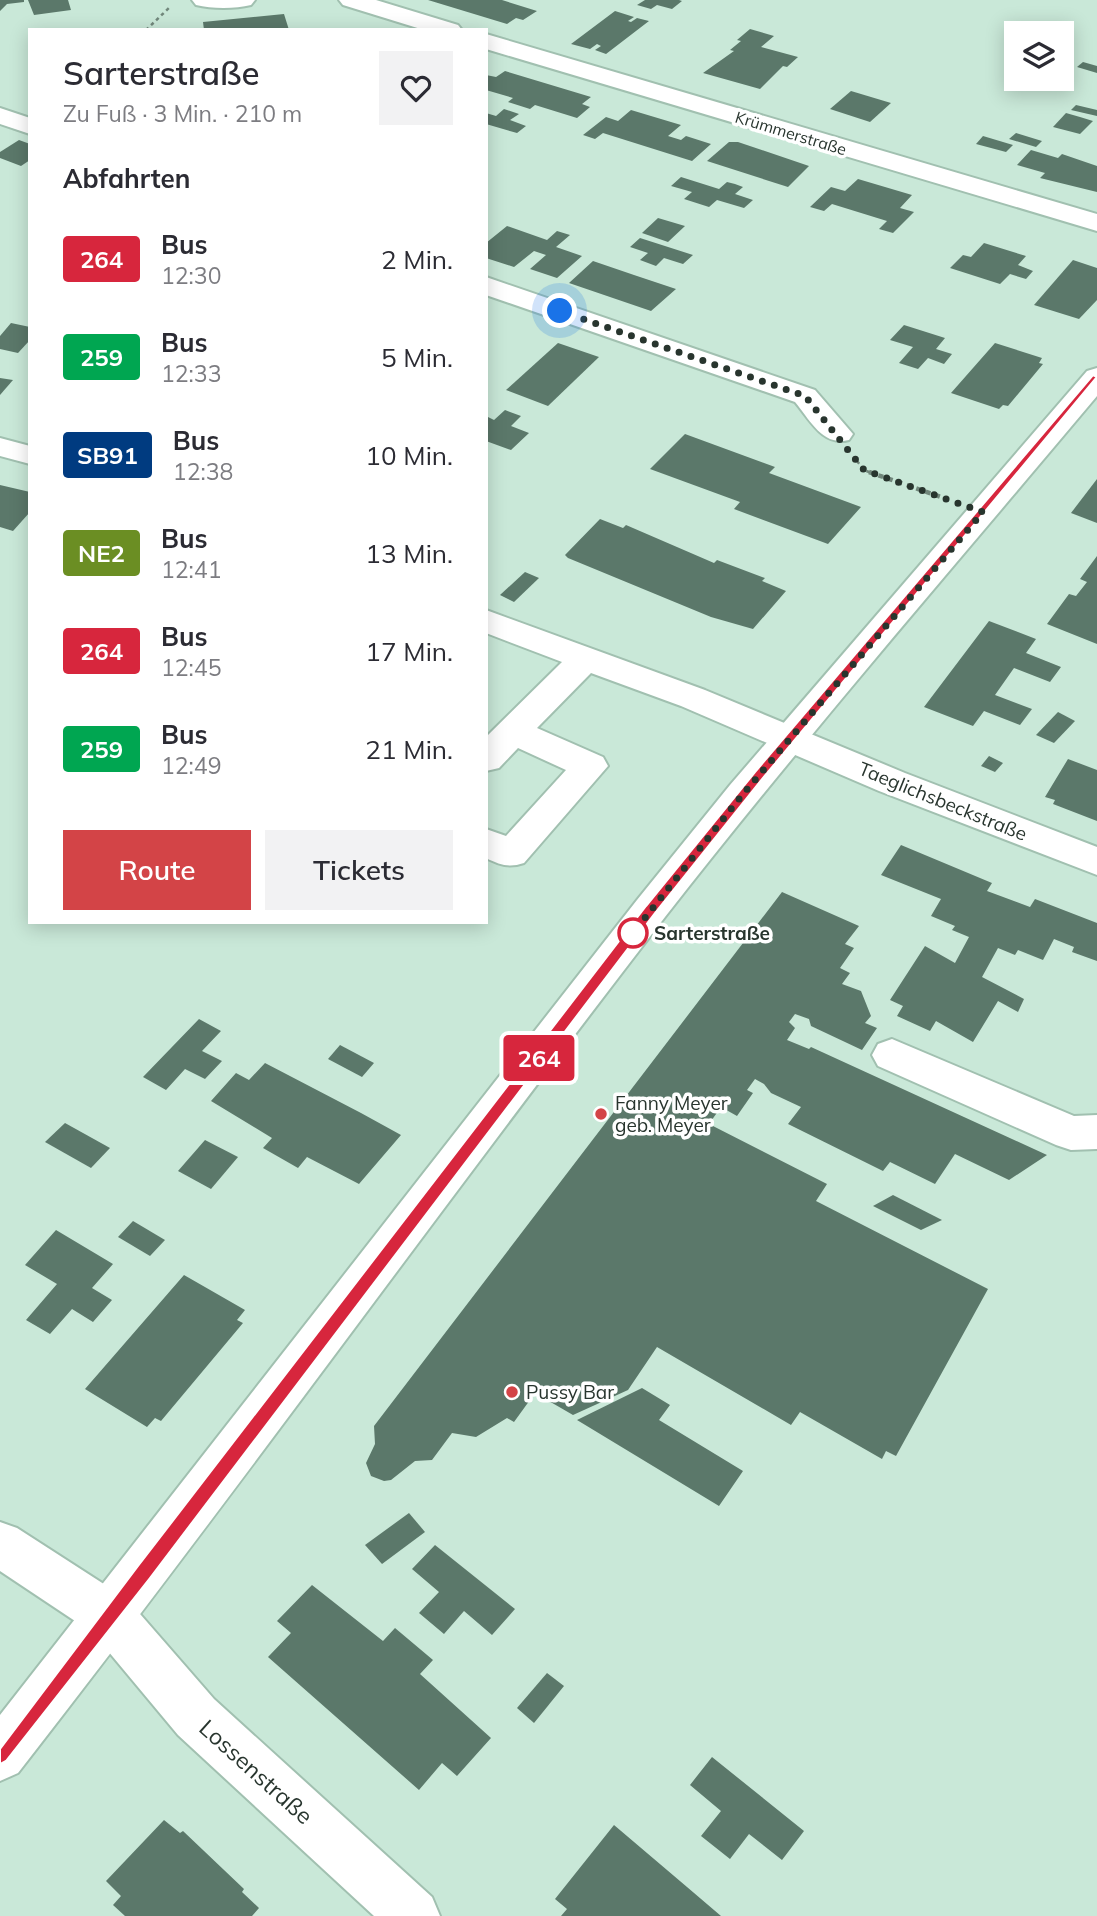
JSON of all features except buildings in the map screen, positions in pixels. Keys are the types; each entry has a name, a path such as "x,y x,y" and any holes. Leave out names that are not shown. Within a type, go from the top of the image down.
{"street":[{"path":"204,0 243,0"},
{"path":"351,0 443,28"},
{"name":"Krümmerstraße","path":"488,42 1097,223"},
{"path":"0,116 28,125"},
{"path":"488,286 805,396 838,434"},
{"path":"0,1755 110,1616 650,910 791,738 1097,377"},
{"path":"0,447 28,454"},
{"path":"488,622 791,738"},
{"path":"488,757 586,658"},
{"path":"488,843 511,854 590,766 513,732"},
{"name":"Taeglichsbeckstraße","path":"791,738 892,782 1097,862"},
{"path":"892,1055 1071,1133 1097,1132"},
{"name":"Lossenstraße","path":"0,1544 110,1616 196,1717 413,1916"}],"path":[{"path":"148,28 177,0"},
{"path":"838,434 864,470 983,512"}],"bus line":[{"name":"264","path":"0,1755 144,1572 650,910 759,775 846,676 949,550 1097,377"}],"place":[{"name":"Sarterstraße","path":"633,933"},
{"name":"Fanny Meyer geb. Meyer","path":"601,1114"},
{"name":"Pussy Bar","path":"512,1392"}],"route":[{"path":"560,311 805,396 838,434 864,470 983,512 743,794 633,933"}]}
